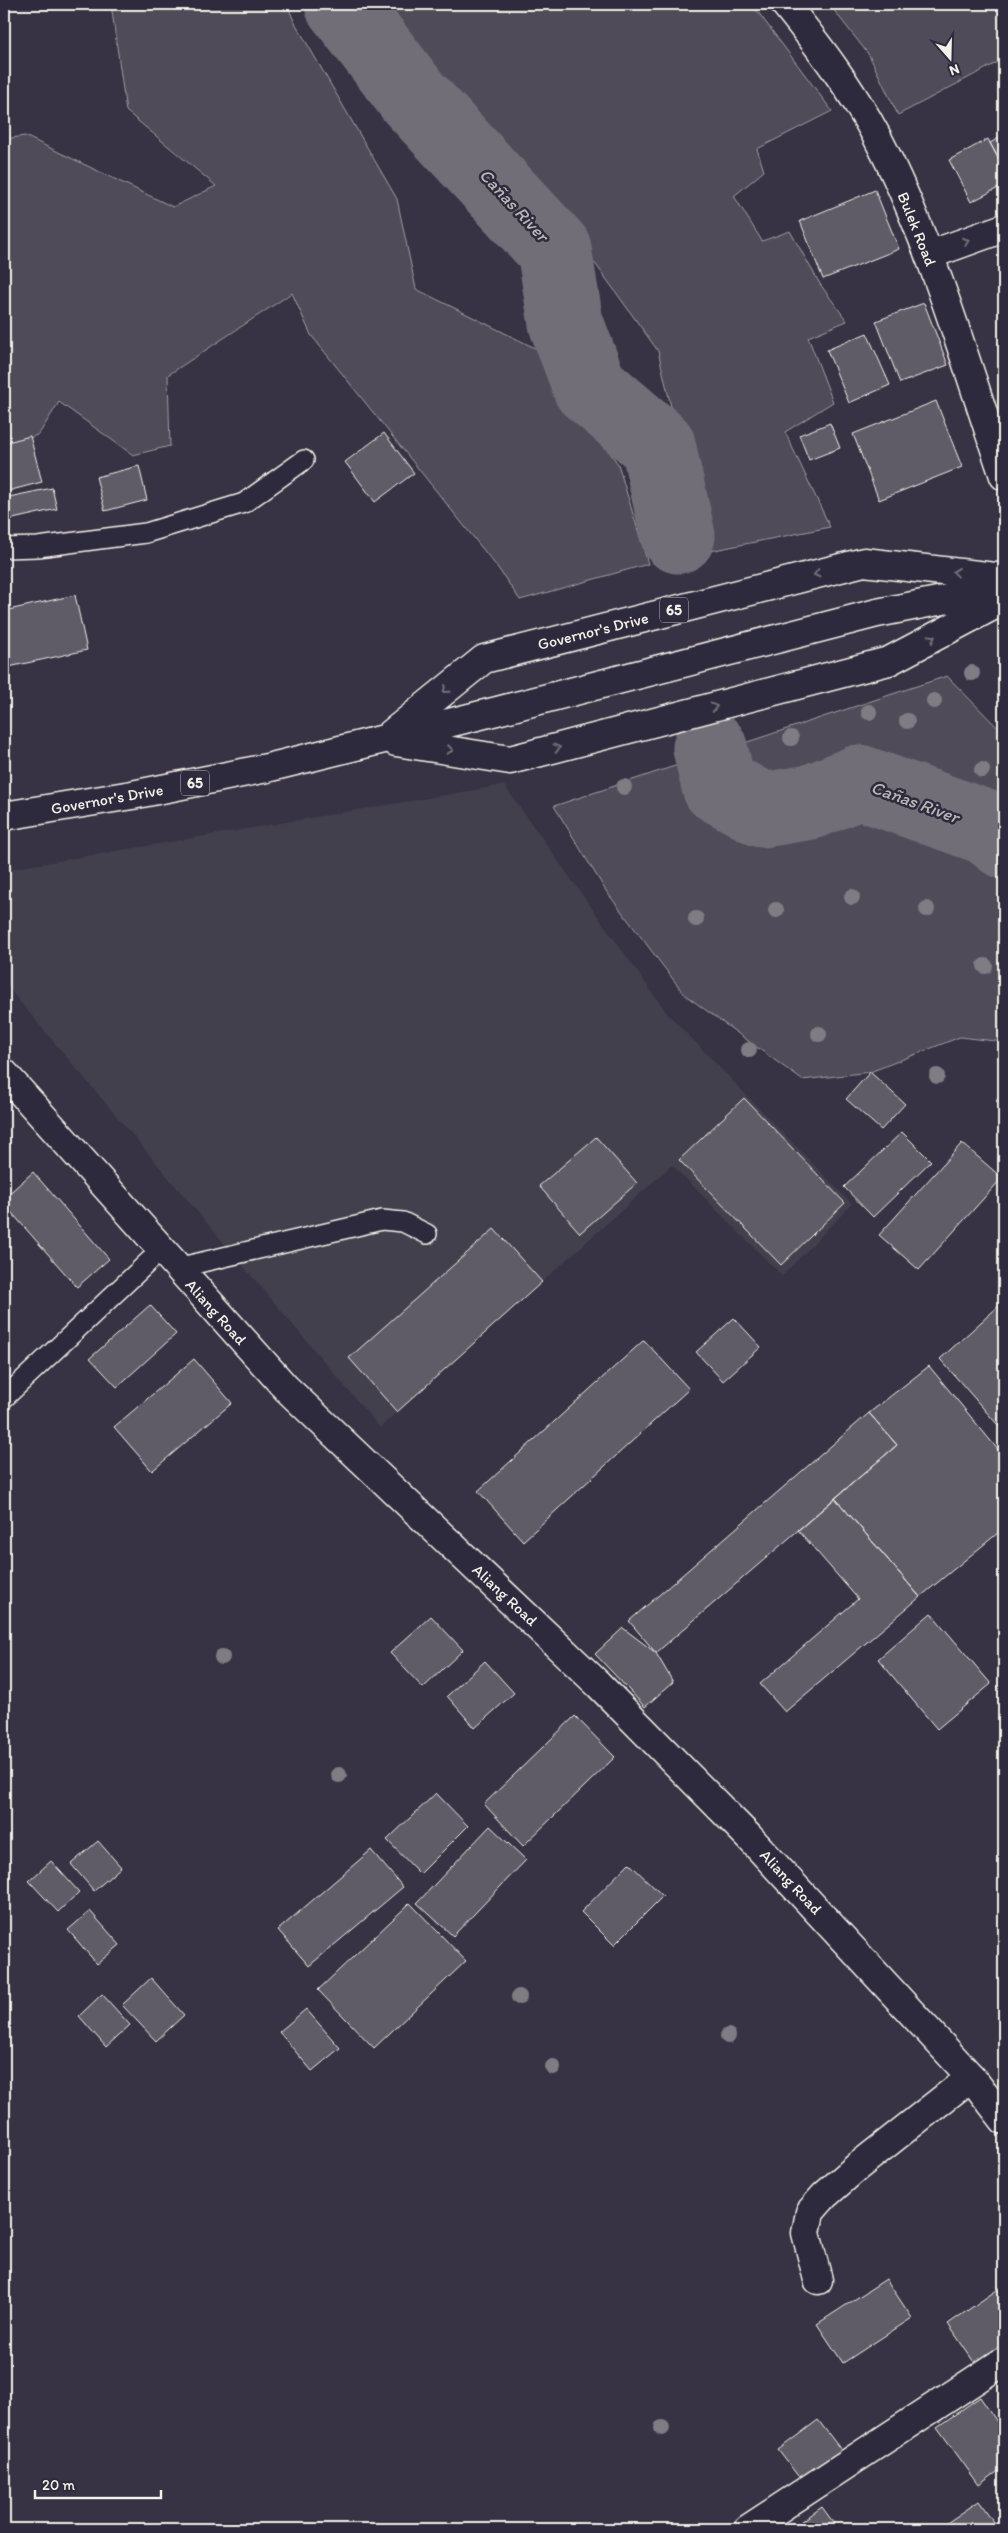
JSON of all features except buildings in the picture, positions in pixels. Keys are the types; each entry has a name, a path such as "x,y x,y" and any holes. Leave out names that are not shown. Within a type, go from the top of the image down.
{"main road":[{"name":"Bulek Road","path":"785,4 844,83 875,134 908,203 929,255 1004,476"},
{"path":"929,255 1004,228"},
{"name":"Governor's Drive","path":"384,740 484,659 864,562 1004,578"},
{"name":"Governor's Drive","path":"4,816 132,795 267,768 384,740 877,613 1004,588"},
{"name":"Governor's Drive","path":"384,740 510,760 889,661 1004,600"},
{"name":"Aliang Road","path":"4,1073 286,1388 598,1684 749,1837 971,2077 1004,2120"},
{"path":"818,2280 806,2233 810,2212 824,2196 857,2167 971,2077"},
{"path":"748,2529 1004,2361"}],"lane":[{"path":"4,548 38,547 155,530 244,503 304,460"},
{"path":"4,1398 169,1259 382,1220 403,1222 427,1234"}],"shaded area":[{"path":"111,4 287,4 294,21 397,199 416,289 537,349 618,464 648,564 520,600 498,568 311,335 292,293 168,375 170,446 133,455 59,402 39,434 4,450 4,139 25,136 173,207 216,186 126,111"},
{"path":"367,4 752,4 832,111 757,149 764,171 734,196 762,241 790,231 820,284 847,321 808,337 833,402 785,432 830,527 705,552 658,351 597,266 442,94"},
{"path":"829,4 1004,4 1004,59 898,115 869,55"},
{"path":"947,676 1004,734 1004,1042 960,1037 870,1072 802,1080 685,995 606,891 554,806"},
{"path":"504,785 667,1013 852,1204 782,1276 672,1165 380,1428 4,983 4,870"}],"waterway":[{"name":"Cañas River","path":"342,4 414,98 554,249 566,323 590,387 658,445 678,536"},
{"name":"Cañas River","path":"710,748 719,786 763,810 811,802 859,782 988,828 1004,841"}]}
